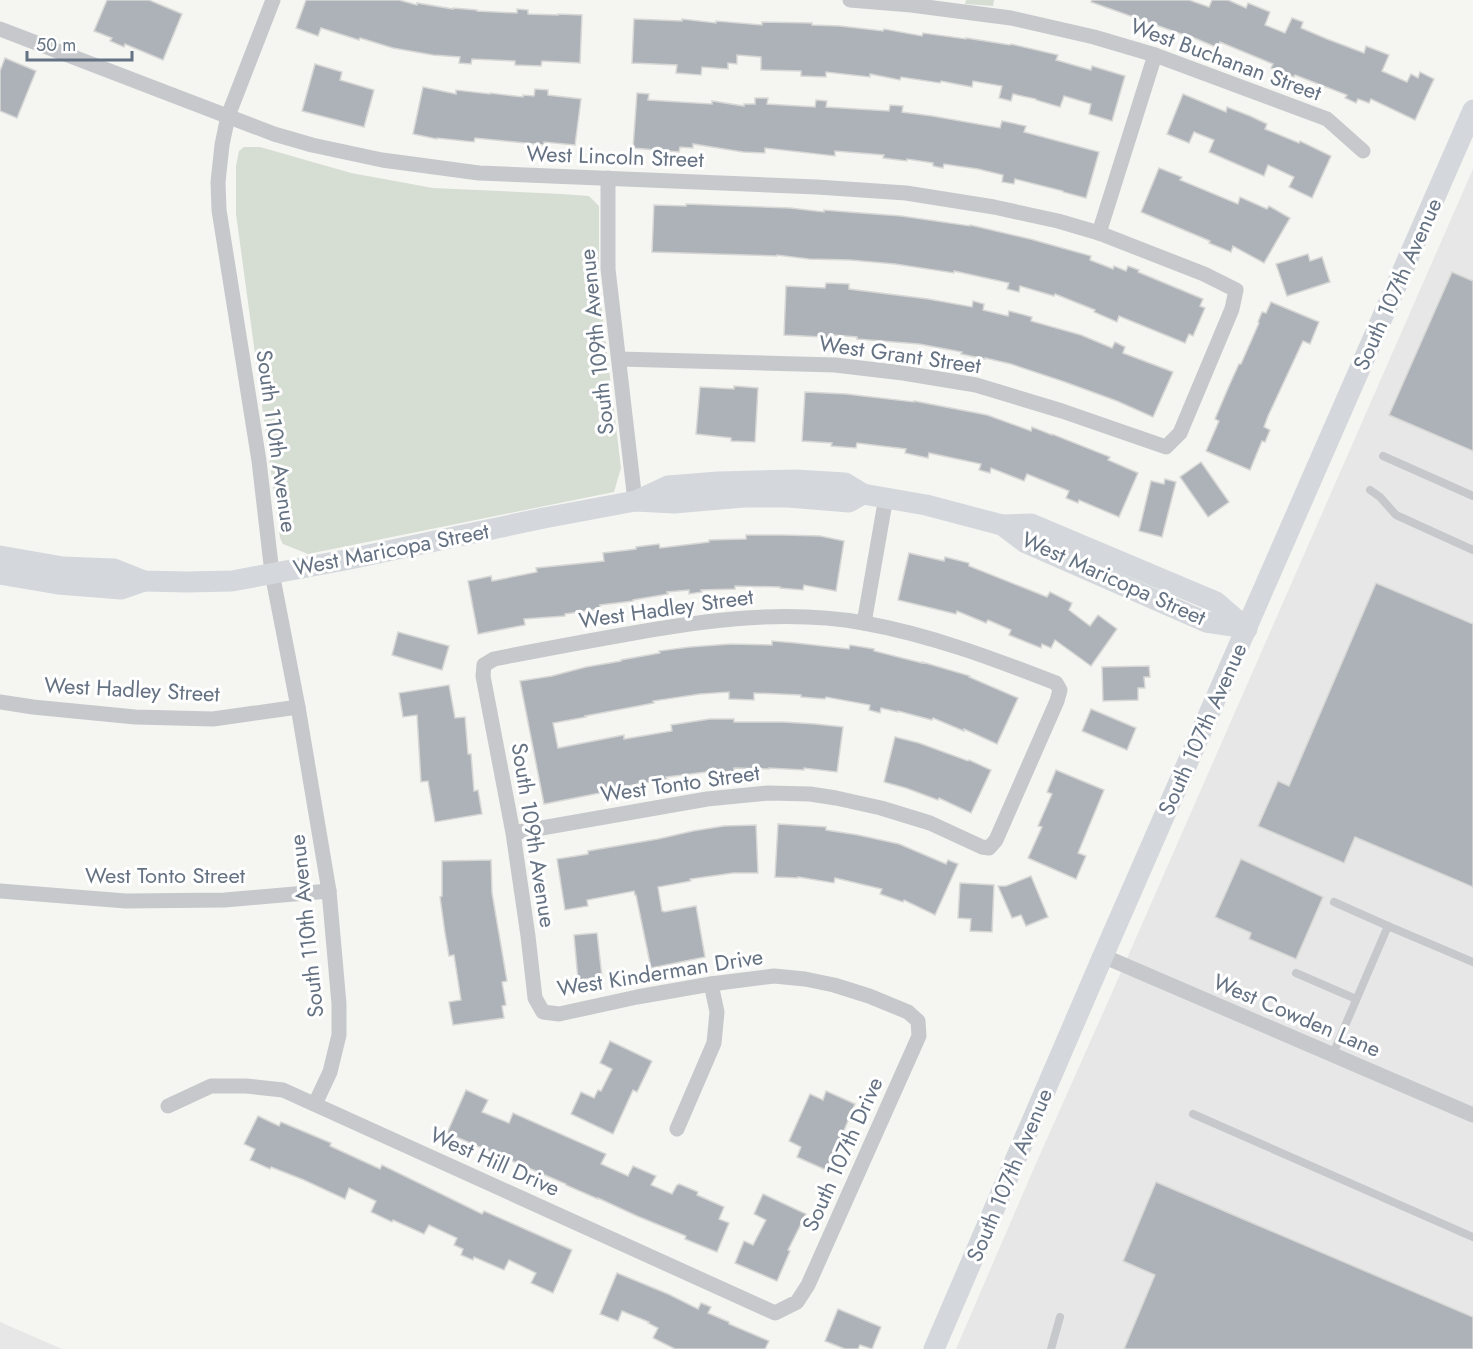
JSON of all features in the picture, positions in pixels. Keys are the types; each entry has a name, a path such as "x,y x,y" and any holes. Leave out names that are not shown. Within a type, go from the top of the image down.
{"street":[{"name":"South 110th Avenue","path":"273,0 228,117 218,182 219,210 259,461 272,573 298,707 329,891 339,1004 339,1035 330,1072 315,1104"},
{"name":"West Buchanan Street","path":"850,0 912,5 1011,18 1094,37 1155,55 1327,119 1364,151"},
{"name":"West Lincoln Street","path":"0,29 274,134 312,145 382,160 479,172 805,186 906,193 994,207 1058,221 1098,233 1204,274 1236,290 1232,309 1180,433 1166,447"},
{"path":"1098,233 1155,55"},
{"name":"South 107th Avenue","path":"933,1349 1473,110"},
{"name":"South 109th Avenue","path":"608,178 608,269 635,501"},
{"name":"West Grant Street","path":"619,359 835,365 903,373 976,385 1062,411 1166,447"},
{"name":"West Maricopa Street","path":"0,556 63,567 114,569 144,580 187,582 232,580 345,560 635,501 674,503 744,497 788,497 849,502 863,494 886,496 1002,525 1030,524 1216,602 1247,629"},
{"path":"864,623 886,496"},
{"name":"West Maricopa Street","path":"0,574 58,584 111,589 121,589 144,580"},
{"name":"West Hadley Street","path":"484,665 494,659 682,624 762,616 864,623 926,637 989,657 1056,683 1060,690 1001,830 989,848"},
{"name":"South 109th Avenue","path":"484,665 483,676 513,833 535,998 543,1012"},
{"name":"West Hadley Street","path":"0,702 33,708 135,717 213,719 298,707"},
{"name":"West Tonto Street","path":"513,833 707,799 768,793 810,794 881,808 930,823 982,847 989,848"},
{"name":"West Tonto Street","path":"0,891 126,901 225,900 329,891"},
{"name":"West Cowden Lane","path":"1103,956 1473,1115"},
{"name":"West Kinderman Drive","path":"543,1012 559,1014 711,984 774,976 834,985 908,1012 918,1021"},
{"path":"677,1129 714,1043 717,1012 711,984"},
{"name":"South 107th Drive","path":"796,1302 808,1285 919,1036 918,1021"},
{"name":"West Hill Drive","path":"168,1106 211,1086 246,1086 283,1090 775,1313 796,1302"}],"lane":[{"path":"1383,456 1473,496"},
{"path":"1370,490 1380,497 1396,515 1473,550"},
{"path":"1334,902 1473,962"},
{"path":"1332,1056 1388,926"},
{"path":"1296,973 1356,999"},
{"path":"1193,1114 1473,1237"},
{"path":"1051,1349 1060,1317"}],"shaded area":[{"path":"966,0 994,0 993,6 965,4"},
{"path":"244,147 260,147 351,173 433,188 589,196 599,206 599,287 621,468 614,492 308,554 283,544 280,538 236,214 236,166 239,151"},
{"path":"1473,169 1473,1349 956,1349 1034,1168"},
{"path":"0,1322 62,1349 0,1349"}],"building":[{"path":"107,0 149,0 182,14 163,60 125,44 124,47 110,41 112,38 94,31"},
{"path":"306,0 399,0 417,5 417,3 477,11 517,13 517,9 528,10 528,14 582,15 580,63 542,61 541,66 515,65 515,61 472,59 471,64 459,63 460,57 393,48 321,28 318,36 296,28"},
{"path":"1092,0 1189,0 1209,7 1212,0 1228,0 1246,8 1248,3 1270,12 1265,25 1285,33 1292,18 1303,22 1301,28 1327,39 1364,53 1366,46 1389,55 1382,71 1407,82 1411,74 1418,78 1420,72 1434,79 1415,120 1371,99 1369,103 1358,99 1356,103 1345,98 1347,95 1271,68 1273,64 1220,42 1218,48 1185,34 1091,2"},
{"path":"634,19 682,21 682,19 762,25 762,22 812,23 812,25 883,31 884,29 922,36 923,33 1011,44 1058,55 1056,60 1091,70 1092,66 1125,76 1112,121 1089,114 1091,104 1064,96 1060,107 1013,94 1011,101 999,98 1002,86 973,81 972,87 901,77 900,80 870,74 870,77 826,72 826,77 801,76 801,71 761,70 761,57 737,55 737,64 728,63 728,69 702,67 701,75 676,73 677,65 632,63"},
{"path":"5,58 36,71 17,118 0,111 0,71"},
{"path":"315,64 342,72 340,80 374,90 364,127 302,111"},
{"path":"423,87 456,94 456,90 523,97 523,95 534,96 535,89 548,90 548,95 581,99 575,145 544,142 544,145 475,138 474,142 437,139 413,134"},
{"path":"637,93 649,94 648,100 712,104 712,101 744,106 744,104 755,104 755,98 768,98 767,104 815,107 816,100 827,101 826,107 889,111 890,105 903,106 902,112 1000,128 1002,121 1026,126 1024,132 1099,152 1086,198 1015,179 1014,184 1002,182 1003,175 978,169 944,164 943,168 933,166 933,163 883,158 884,155 835,151 835,156 765,148 765,153 743,152 693,144 693,148 680,147 679,152 633,148"},
{"path":"1183,94 1226,112 1227,107 1250,116 1267,124 1265,129 1299,143 1300,141 1331,156 1312,198 1289,187 1294,177 1268,165 1264,176 1209,152 1214,140 1194,132 1189,143 1167,134"},
{"path":"1159,168 1182,177 1180,180 1238,204 1240,197 1267,209 1269,206 1290,218 1264,263 1233,246 1231,252 1141,212"},
{"path":"686,204 790,208 824,212 824,210 901,216 970,225 1091,256 1090,260 1113,269 1114,266 1126,271 1128,266 1203,299 1200,306 1205,308 1193,336 1189,334 1185,343 1119,316 1117,322 1094,312 1095,310 1055,294 1054,296 1020,286 1019,292 1007,289 1009,283 954,271 954,273 895,264 777,255 652,252 654,205 686,206"},
{"path":"1308,254 1310,261 1322,257 1330,282 1287,296 1276,264"},
{"path":"1452,272 1473,281 1473,451 1389,415"},
{"path":"826,283 849,284 849,289 972,307 973,301 984,304 983,310 1008,316 1009,311 1032,317 1031,321 1081,335 1112,348 1115,342 1125,347 1123,353 1173,372 1153,417 1065,382 1011,364 961,354 962,352 919,344 857,339 857,337 833,335 833,339 822,339 822,337 784,335 786,286 825,288"},
{"path":"1271,302 1319,322 1310,344 1303,341 1268,416 1264,427 1270,430 1265,442 1262,441 1250,470 1206,451 1219,421 1215,419 1229,386 1241,364 1262,312 1266,313"},
{"path":"734,386 758,388 755,442 731,441 731,438 696,434 700,387 734,389"},
{"path":"805,392 914,401 987,415 1031,431 1032,427 1052,434 1110,457 1108,460 1138,473 1119,517 1079,500 1078,503 1066,498 1069,491 1027,474 1024,481 991,468 990,473 979,470 981,464 929,453 928,458 905,453 906,449 857,443 856,448 831,446 832,443 802,441"},
{"path":"1201,462 1229,502 1208,517 1180,477"},
{"path":"1165,479 1176,482 1162,537 1139,531 1151,481 1164,484"},
{"path":"746,535 820,536 844,541 836,591 804,585 803,590 735,586 735,589 701,590 702,592 689,594 689,590 667,592 668,594 633,601 600,605 600,609 565,614 565,616 524,619 525,625 478,634 468,581 491,576 492,581 537,572 536,568 604,561 603,553 636,549 636,547 659,544 660,548 709,542 709,540 746,539"},
{"path":"909,553 944,561 945,557 969,563 969,566 1047,597 1050,592 1072,603 1069,610 1090,626 1098,615 1117,629 1091,666 1055,640 1051,648 1042,644 1041,648 1009,635 1011,630 988,620 986,623 957,611 956,614 898,600"},
{"path":"1376,583 1473,624 1473,887 1355,837 1344,863 1258,826 1278,781 1289,786"},
{"path":"398,632 449,646 442,670 392,655"},
{"path":"772,641 849,649 850,645 874,649 874,651 970,676 1018,698 997,744 933,718 932,720 881,708 880,713 869,710 870,705 826,697 825,699 801,697 801,695 754,693 754,700 729,699 729,692 700,694 653,701 654,703 553,723 558,748 624,735 624,739 672,731 671,725 710,719 843,727 837,772 804,768 804,770 734,768 734,772 706,772 666,777 667,779 544,804 520,681 660,653 659,651 731,644 772,645"},
{"path":"1149,666 1150,677 1144,677 1145,688 1138,688 1138,700 1103,701 1102,667"},
{"path":"449,685 455,718 465,717 474,791 478,790 482,814 435,822 428,781 421,782 417,715 403,717 399,693"},
{"path":"1091,709 1136,728 1127,750 1082,731"},
{"path":"895,737 969,760 991,770 971,813 939,798 938,800 884,782"},
{"path":"1056,770 1104,790 1078,853 1086,856 1076,879 1028,858 1042,827 1038,826 1052,794 1047,792"},
{"path":"778,824 826,827 826,830 899,844 946,864 948,860 958,864 935,915 904,900 903,902 880,894 882,889 835,878 834,883 798,877 775,877"},
{"path":"756,825 758,873 733,873 690,879 691,881 658,887 664,912 696,906 705,957 651,968 634,891 587,900 588,906 565,910 557,859 693,831 724,826"},
{"path":"1241,859 1323,897 1296,959 1249,939 1251,933 1215,917"},
{"path":"491,860 492,893 507,981 502,982 506,1005 502,1006 504,1018 453,1025 449,1002 461,1000 454,955 449,956 440,897 442,896 442,861"},
{"path":"1031,876 1048,917 1026,926 1021,915 1012,918 998,886 1006,886"},
{"path":"960,883 994,885 992,932 970,931 971,919 958,918"},
{"path":"597,933 602,977 578,980 574,935"},
{"path":"610,1041 652,1061 637,1092 633,1090 613,1134 571,1114 581,1092 594,1098 598,1090 601,1091 612,1069 600,1063"},
{"path":"466,1090 488,1100 482,1112 509,1123 513,1113 606,1154 601,1164 628,1176 633,1166 656,1176 651,1185 672,1194 679,1184 724,1207 719,1219 729,1223 717,1252 685,1239 686,1236 447,1133"},
{"path":"826,1091 855,1104 841,1141 826,1170 797,1157 801,1147 789,1141 810,1094 823,1100"},
{"path":"258,1116 279,1126 281,1122 331,1143 330,1146 380,1169 382,1165 482,1214 484,1211 572,1250 553,1293 531,1283 536,1273 509,1260 504,1270 474,1257 473,1260 461,1255 463,1249 454,1245 457,1238 429,1225 424,1234 371,1212 376,1201 349,1188 345,1199 304,1180 250,1160 255,1149 244,1144"},
{"path":"1156,1182 1473,1317 1473,1349 1124,1349 1155,1275 1123,1261"},
{"path":"763,1194 806,1214 788,1250 790,1251 777,1281 735,1263 744,1241 753,1245 766,1220 754,1214"},
{"path":"617,1273 698,1309 701,1303 711,1307 708,1313 769,1341 765,1349 675,1349 653,1338 658,1328 649,1322 622,1311 618,1321 600,1314"},
{"path":"838,1309 881,1327 872,1349 860,1345 858,1349 845,1349 825,1341"}]}
